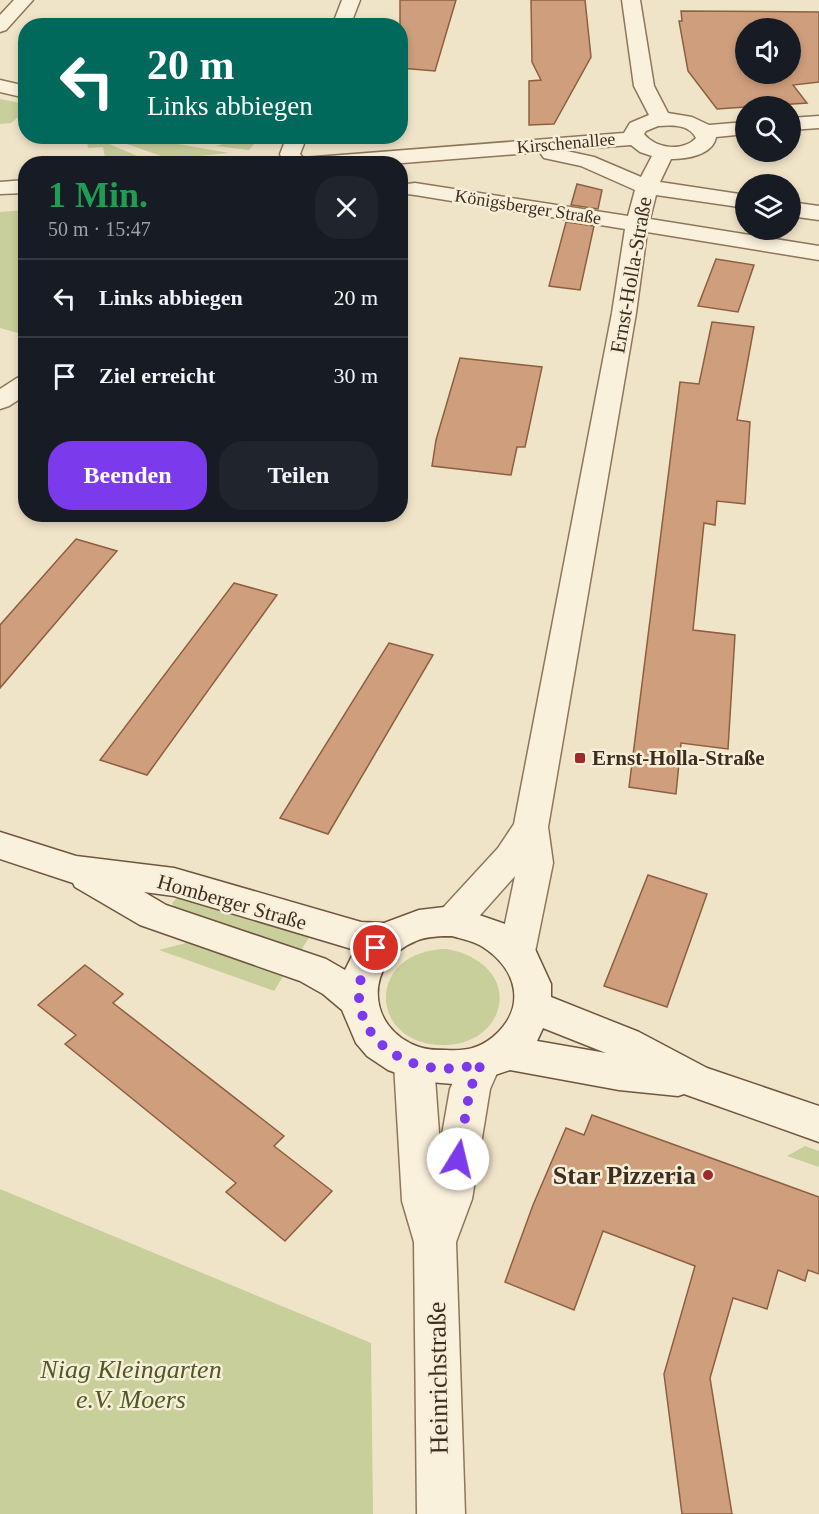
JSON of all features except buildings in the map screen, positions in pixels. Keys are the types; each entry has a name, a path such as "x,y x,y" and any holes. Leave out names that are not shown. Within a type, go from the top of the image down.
{"street":[{"path":"0,26 24,0"},
{"path":"344,18 351,0"},
{"path":"631,0 644,86 661,120"},
{"path":"0,86 18,90"},
{"path":"705,132 707,139 699,148 687,152 664,152 645,146 634,138 637,127 647,122 661,120 687,122 705,132 735,129"},
{"path":"801,123 819,122"},
{"name":"Kirschenallee","path":"406,156 634,138"},
{"name":"Kirschenallee","path":"496,149 567,156 604,167 647,187"},
{"name":"Ernst-Holla-Straße","path":"517,952 535,863 531,827 620,333 636,225 647,187 664,152"},
{"path":"0,188 18,187"},
{"path":"647,187 735,200"},
{"name":"Königsberger Straße","path":"415,189 819,253"},
{"path":"801,210 819,213"},
{"path":"0,401 18,389"},
{"name":"Ernst-Holla-Straße","path":"453,921 510,858 531,827"},
{"name":"Homberger Straße","path":"0,845 76,870 174,882 339,932 361,937 388,938"},
{"name":"Homberger Straße","path":"76,870 153,915 313,970 336,983 358,1001"},
{"path":"453,921 489,931 517,952 529,969 534,988 534,1007 529,1023 519,1039 493,1058 459,1068 436,1068 414,1064 392,1053 375,1038 363,1021 358,1001 358,987 364,966 376,948 388,938 408,928 429,922 453,921"},
{"path":"534,1007 625,1044 695,1081 819,1124"},
{"path":"493,1058 695,1081"},
{"name":"Heinrichstraße","path":"435,1242 451,1199 468,1099 493,1058"},
{"name":"Heinrichstraße","path":"414,1064 423,1202 435,1242 441,1514"}],"green space":[{"path":"0,99 18,103 18,117 11,123 0,124"},
{"path":"88,144 109,144 137,156 105,156 103,147 88,148"},
{"path":"127,144 178,144 229,153 200,156 161,156"},
{"path":"223,144 254,144 249,150 216,146"},
{"path":"18,211 18,333 0,328 0,212"},
{"path":"179,896 310,936 298,955 175,909 172,903"},
{"path":"190,942 286,972 274,991 159,950"},
{"path":"447,949 473,958 490,971 498,987 499,1004 493,1021 480,1034 462,1043 438,1045 415,1039 398,1028 389,1013 386,996 390,978 402,964 421,953"},
{"path":"805,1146 819,1151 819,1167 787,1156"},
{"name":"Niag Kleingarten e.V. Moers","path":"0,1189 371,1343 373,1514 0,1514"}],"place":[{"name":"Ernst-Holla-Straße","path":"580,758"},
{"name":"Star Pizzeria","path":"708,1175"}],"route":[{"path":"376,948 361,973 358,987 358,1001 363,1021 375,1038 392,1053 414,1064 436,1068 459,1068 481,1064 470,1089 458,1159"}]}
